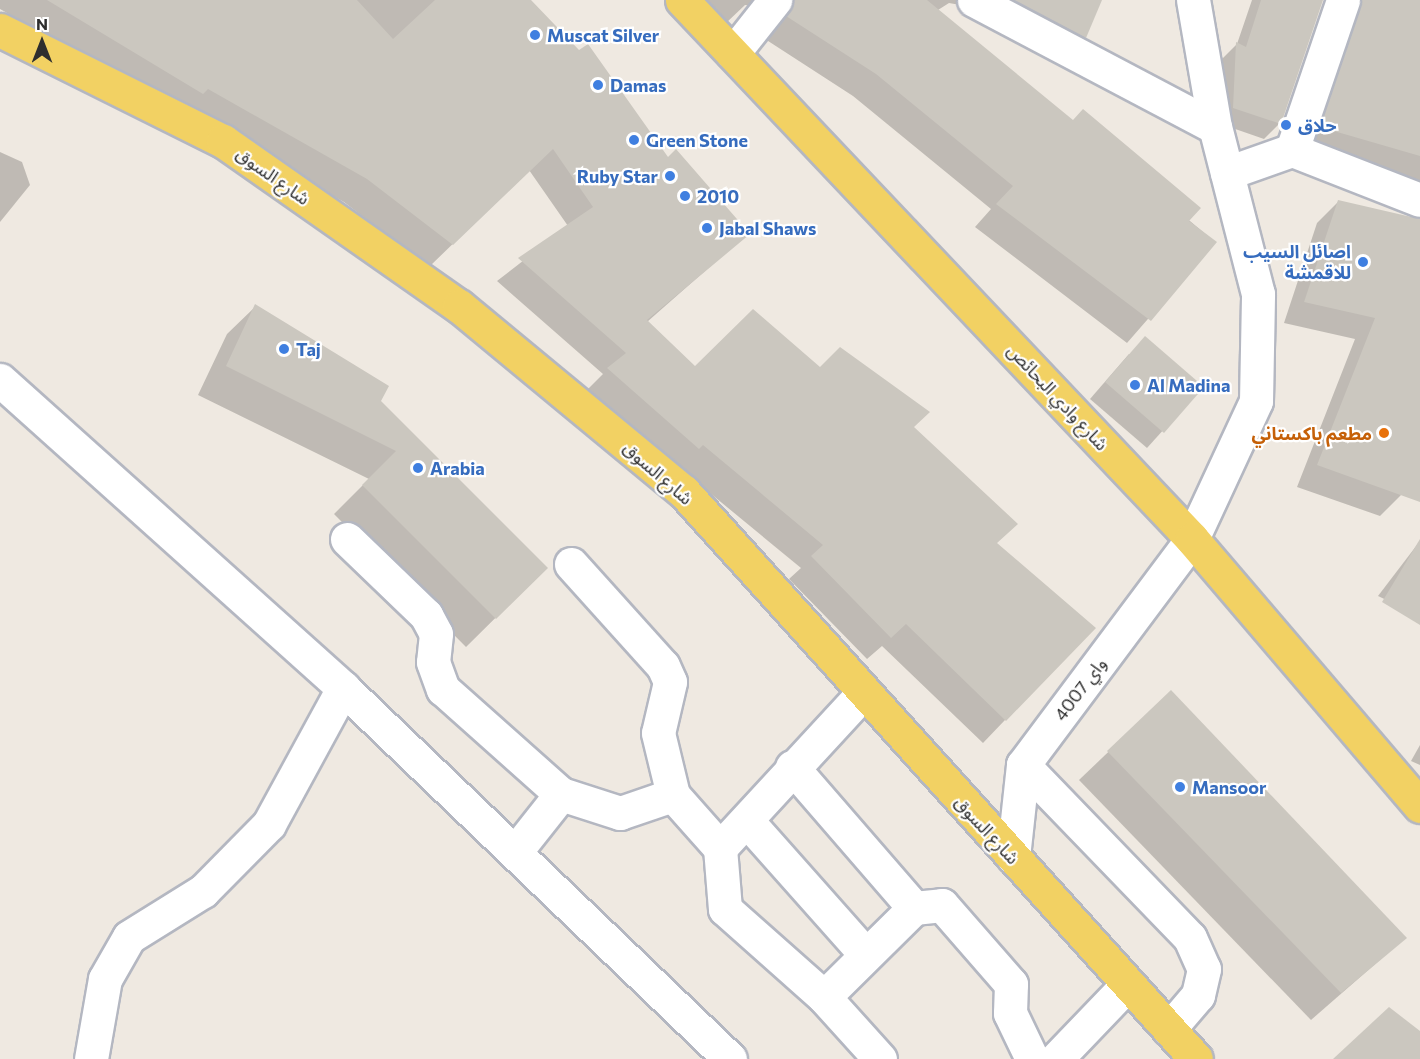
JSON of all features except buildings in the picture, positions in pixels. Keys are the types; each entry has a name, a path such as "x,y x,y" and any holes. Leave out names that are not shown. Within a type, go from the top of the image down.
{"main road":[{"name":"شارع وادي البحائص","path":"682,0 1191,539 1420,806"},
{"name":"شارع السوق","path":"0,30 223,141 459,306 683,491 862,694 1196,1059"}],"street":[{"path":"733,53 775,0"},
{"path":"974,0 1215,127"},
{"name":"واي 4007","path":"1023,765 1191,539 1256,400 1258,294 1215,127 1193,0"},
{"path":"1292,150 1342,0"},
{"path":"1227,173 1292,150 1420,200"},
{"path":"0,380 344,688 730,1059"},
{"path":"347,539 426,615 436,634 434,662 443,689 561,794 620,813 673,795"},
{"path":"571,564 663,666 670,682 658,734 673,795 720,848 725,909 824,997 880,1059"},
{"path":"91,1059 105,979 129,937 203,891 269,824 344,688"},
{"path":"720,848 748,822 792,767 862,694"},
{"path":"1013,857 1023,765"},
{"path":"1023,765 1190,938 1204,969 1198,995 1169,1029"},
{"path":"792,767 914,908"},
{"path":"515,852 561,794"},
{"path":"748,822 865,954"},
{"path":"824,997 914,908 942,905 1011,984 1010,1013 1032,1059"},
{"path":"1056,1059 1128,984"}],"place":[{"name":"Muscat Silver","path":"535,35"},
{"name":"Damas","path":"598,85"},
{"name":"حلاق","path":"1286,125"},
{"name":"Green Stone","path":"634,140"},
{"name":"Ruby Star","path":"670,176"},
{"name":"2010","path":"685,196"},
{"name":"Jabal Shaws","path":"707,228"},
{"name":"اصائل السيب للاقمشة","path":"1363,262"},
{"name":"Taj","path":"284,349"},
{"name":"Al Madina","path":"1135,385"},
{"name":"مطعم باكستاني","path":"1384,433"},
{"name":"Arabia","path":"418,468"},
{"name":"Mansoor","path":"1180,787"}]}
